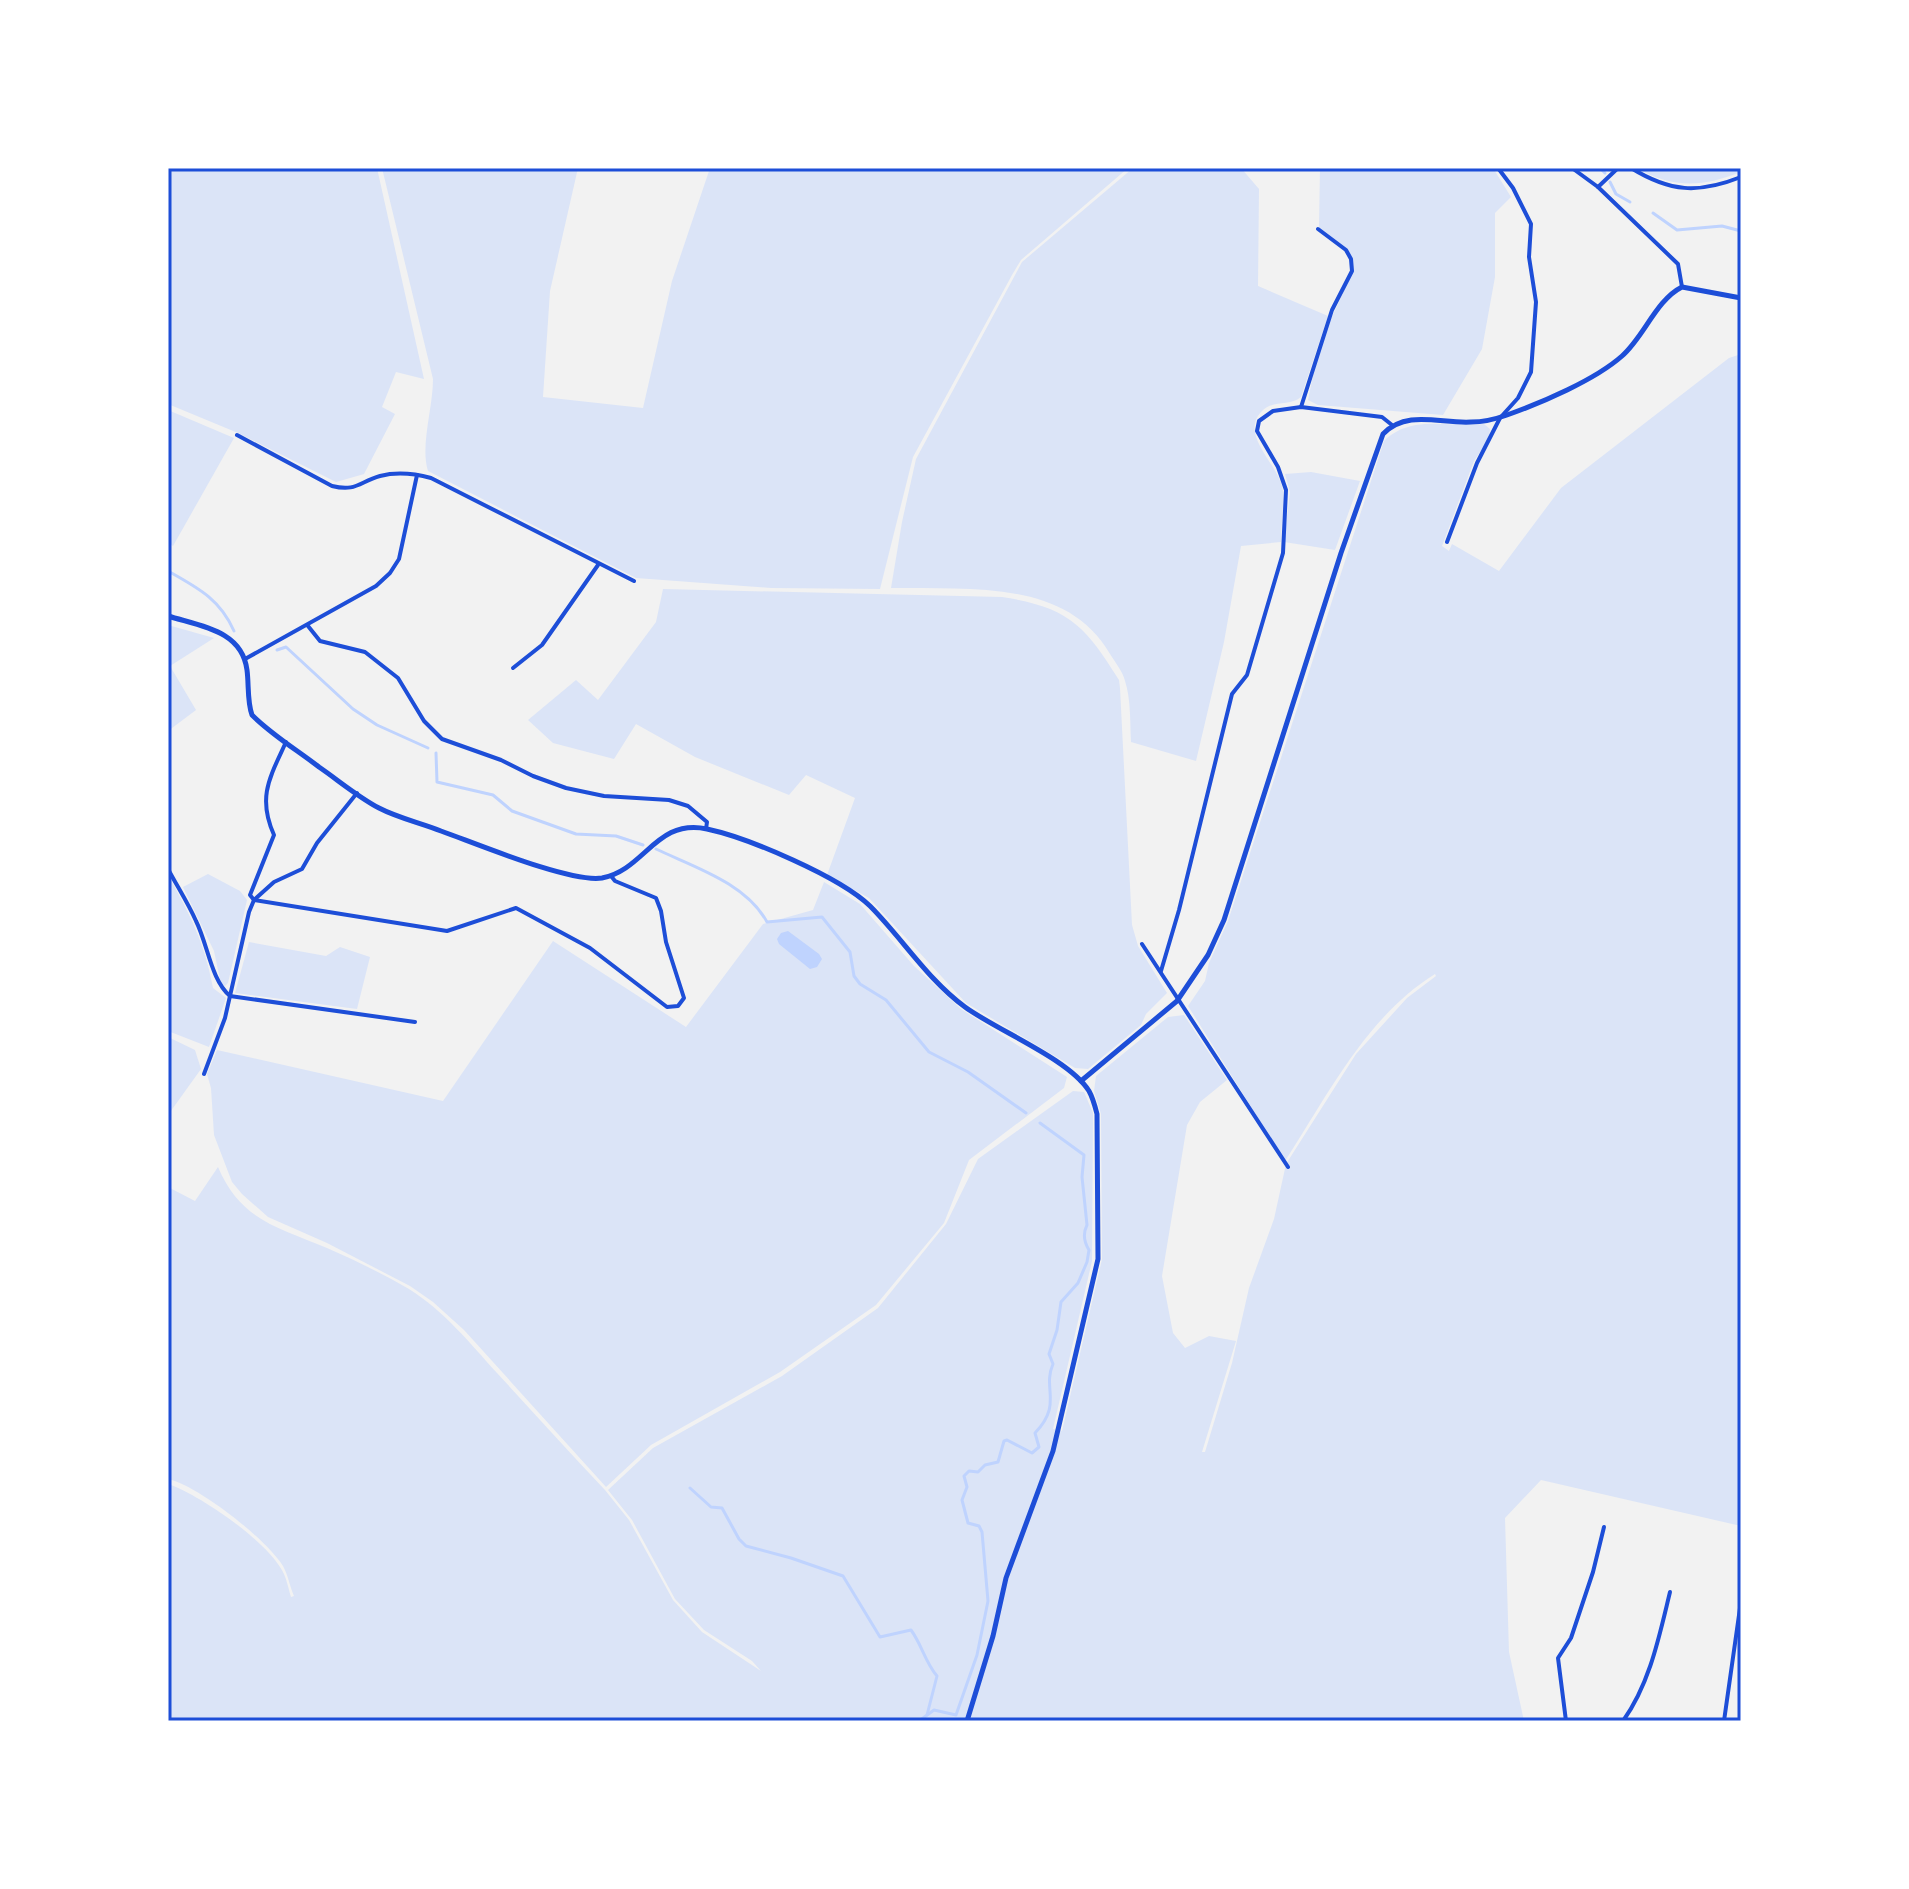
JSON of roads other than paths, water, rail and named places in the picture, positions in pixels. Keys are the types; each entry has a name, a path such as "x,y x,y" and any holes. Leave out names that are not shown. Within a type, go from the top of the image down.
{"street":[{"path":"1447,542 1477,463 1500,418 1518,398 1531,372 1536,302 1529,257 1531,224 1513,188 1498,168"},
{"path":"1572,168 1598,187 1678,264 1682,287"},
{"path":"1598,187 1618,168"},
{"path":"1631,168 1657,184 1686,188 1715,188 1741,177"},
{"path":"1301,407 1332,310 1352,271 1346,250 1318,229"},
{"path":"1081,1081 1177,1001 1208,955 1224,920 1379,442 1392,425 1418,419 1469,422 1500,418 1556,394 1622,357 1670,295 1682,287 1690,286 1741,298"},
{"path":"1161,971 1232,694 1247,675 1283,553 1286,490 1278,467 1257,431 1259,421 1273,411 1301,407 1382,417 1392,425"},
{"path":"237,435 332,486 344,489 356,488 386,475 431,478 634,581"},
{"path":"245,659 376,586 390,573 399,559 417,475"},
{"path":"513,668 542,645 598,565"},
{"path":"168,616 229,637 238,645 245,659 252,715 357,793 392,814 557,871 597,879 611,876 671,832 687,827 743,839 791,859 868,904 964,1006 1071,1071 1091,1094 1097,1114 1098,1259 1053,1451 1006,1578 993,1636 967,1721"},
{"path":"308,626 320,641 365,652 398,678 424,721 442,739 566,788 604,796 669,800 688,806 707,822 706,829"},
{"path":"286,742 265,790 264,802 274,835 250,895 254,900 447,931 516,908 590,948 667,1007 678,1006 684,998 656,898 615,881 611,876"},
{"path":"204,1074 230,996 254,900 274,882 302,869 317,843 357,793"},
{"path":"168,869 196,919 218,986 230,996 415,1022"},
{"path":"1142,944 1288,1167"},
{"path":"1566,1721 1558,1658 1571,1638 1604,1527"},
{"path":"1623,1721 1638,1700 1656,1649 1670,1592"},
{"path":"1724,1721 1741,1601"}],"water":[{"path":"788,931 819,954 822,959 817,967 810,969 779,944 777,939 781,933"}],"waterway":[{"path":"1600,168 1605,173"},
{"path":"1610,182 1616,194 1630,202"},
{"path":"1653,213 1677,230 1722,226 1741,231"},
{"path":"168,571 215,602 234,631"},
{"path":"277,650 286,647 353,709 377,725 428,748"},
{"path":"436,753 437,782 493,795 512,811 576,834 616,836 643,845"},
{"path":"656,849 733,887 758,908 767,922 822,917 850,952 854,976 860,984 886,1000 929,1052 968,1072 1026,1113"},
{"path":"919,1721 934,1710 956,1715 977,1655 988,1601 982,1532 979,1526 968,1523 962,1500 967,1487 964,1476 969,1471 978,1472 985,1465 998,1462 1004,1441 1032,1453 1039,1447 1035,1433 1048,1414 1050,1405 1049,1381 1053,1364 1049,1354 1061,1302 1078,1283 1087,1262 1089,1250 1085,1238 1087,1225 1082,1177 1084,1155 1040,1123"},
{"path":"690,1488 711,1507 722,1508 746,1546 843,1576 880,1637 911,1630 937,1676 927,1715"}]}
